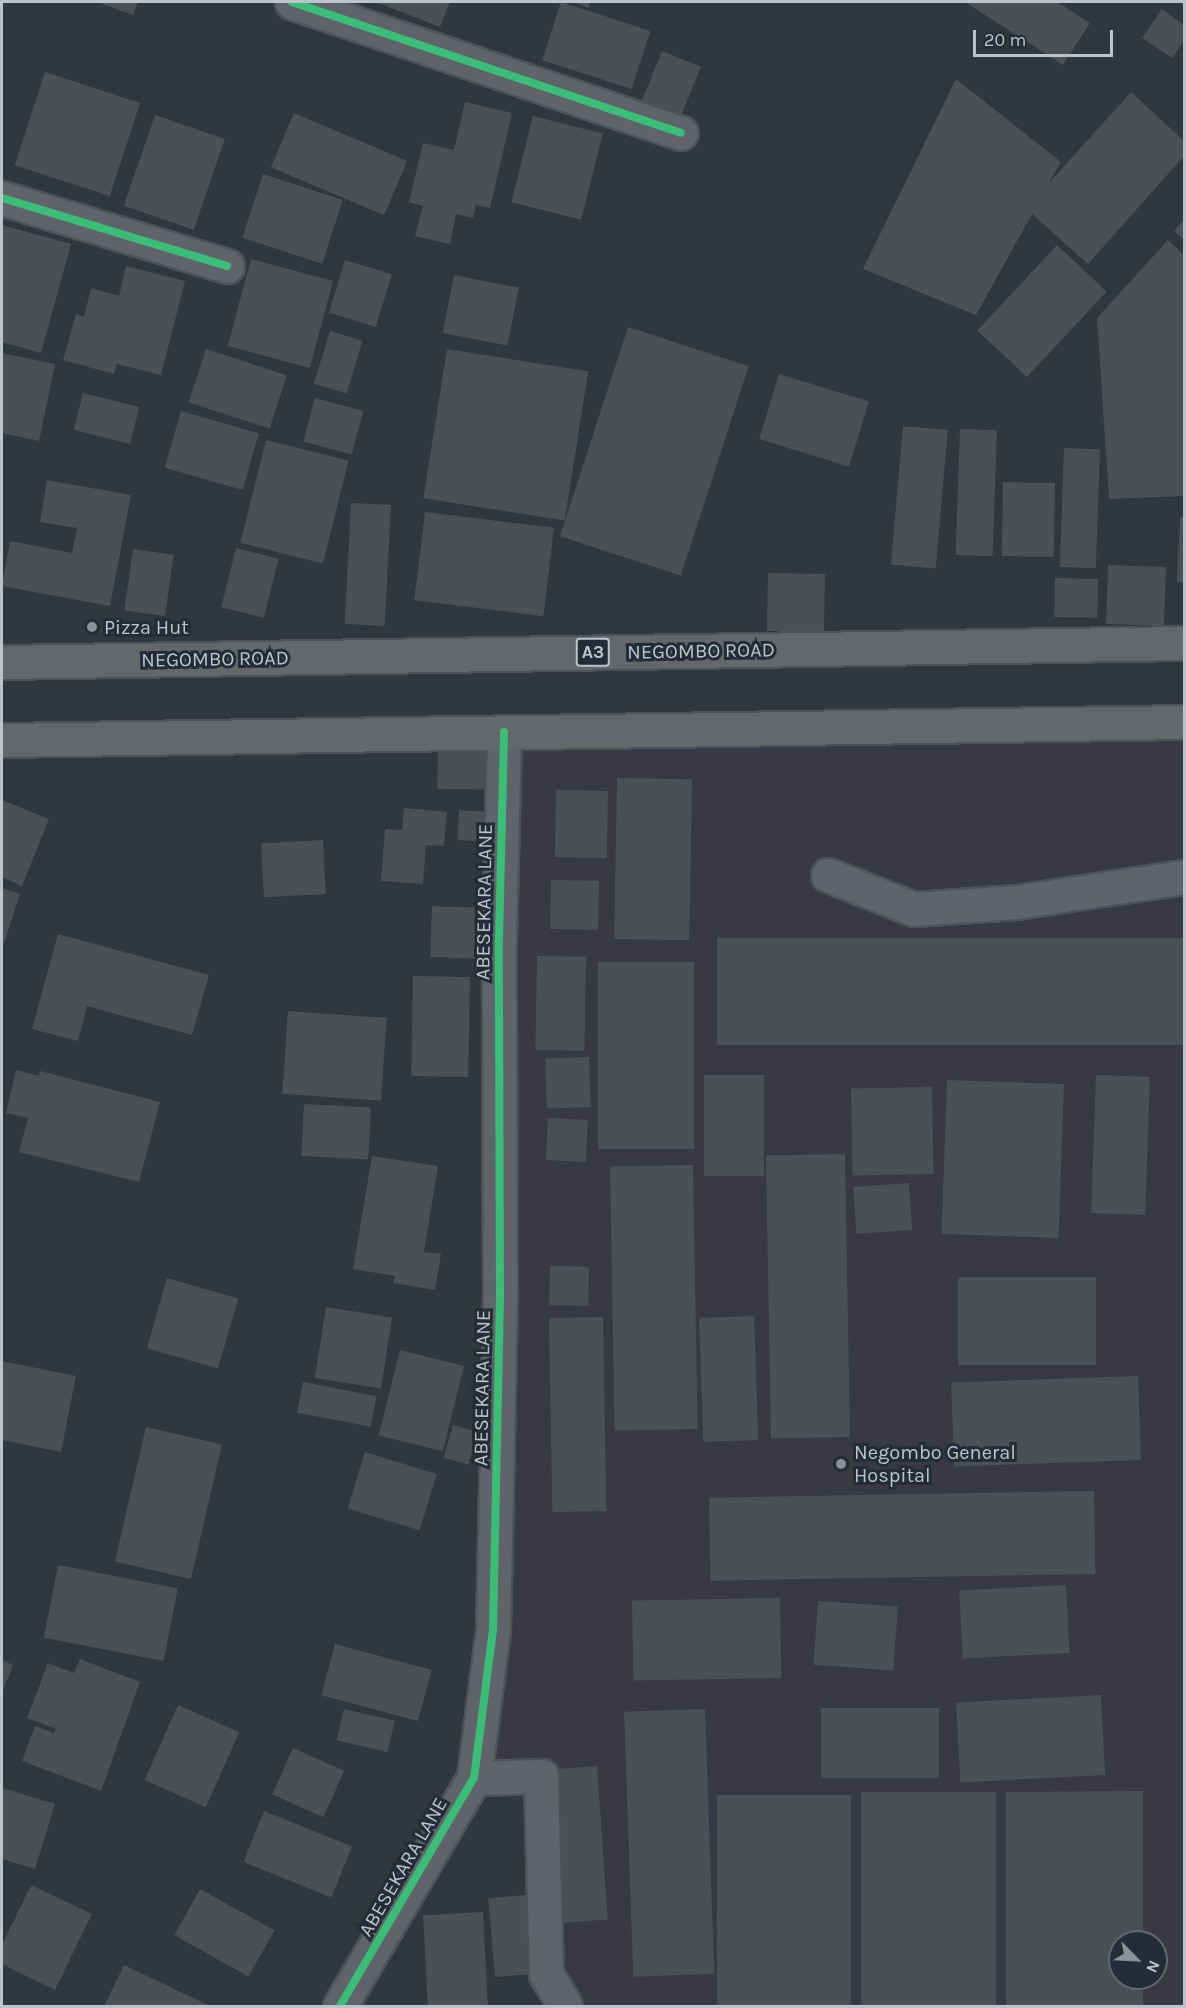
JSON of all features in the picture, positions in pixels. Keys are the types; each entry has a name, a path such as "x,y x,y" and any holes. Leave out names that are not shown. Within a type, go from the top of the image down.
{"highway":[{"name":"NEGOMBO ROAD","path":"2,662 1185,643"},
{"path":"2,740 1185,722"}],"street":[{"path":"292,2 681,133"},
{"path":"2,198 227,266"},
{"name":"ABESEKARA LANE","path":"340,2007 474,1778 493,1630 501,1298 499,939 504,732"},
{"path":"828,875 914,909 1005,903 1185,877"},
{"path":"474,1778 541,1776 546,1974 565,2007"}],"shaded area":[{"name":"Negombo General Hospital","path":"1184,722 1184,2006 565,2006 541,1776 474,1778 504,732"}],"building":[{"path":"97,2 138,2 133,15"},
{"path":"376,2 450,2 440,27"},
{"path":"561,2 650,31 632,89 542,60"},
{"path":"574,2 590,2 588,8"},
{"path":"965,2 1057,2 1090,23 1063,65"},
{"path":"1162,9 1184,25 1184,40 1172,58 1142,38"},
{"path":"662,51 701,67 681,117 642,101"},
{"path":"45,72 140,103 110,196 15,165"},
{"path":"956,79 1061,162 1048,184 1131,92 1184,141 1184,156 1088,264 1032,214 976,315 863,269"},
{"path":"465,102 512,113 490,208 476,205 473,218 456,214 450,244 415,236 423,206 409,202 423,143 454,150"},
{"path":"294,113 407,161 384,215 271,167"},
{"path":"155,115 225,139 194,230 124,206"},
{"path":"533,116 603,133 581,220 511,202"},
{"path":"263,174 343,200 322,264 242,238"},
{"path":"1184,219 1184,240 1174,231"},
{"path":"2,225 71,244 41,353 2,342"},
{"path":"1168,240 1184,255 1184,496 1109,499 1097,318"},
{"path":"1057,245 1107,291 1027,377 977,331"},
{"path":"251,259 333,281 310,368 228,346"},
{"path":"345,260 392,274 376,327 329,313"},
{"path":"126,266 185,281 161,375 117,364 114,374 63,360 76,314 84,317 91,288 119,296"},
{"path":"454,275 519,288 508,346 443,333"},
{"path":"628,327 749,366 681,575 560,536"},
{"path":"330,331 363,341 346,394 314,384"},
{"path":"206,349 287,375 270,429 189,402"},
{"path":"447,349 588,371 565,521 423,498"},
{"path":"2,353 55,364 39,441 2,433"},
{"path":"779,374 869,401 849,467 759,439"},
{"path":"83,393 139,407 130,444 74,430"},
{"path":"315,398 363,411 352,454 303,441"},
{"path":"181,411 259,433 243,490 165,468"},
{"path":"903,426 948,430 936,568 891,564"},
{"path":"960,429 997,430 993,556 956,555"},
{"path":"266,440 348,461 323,563 240,543"},
{"path":"1064,448 1100,449 1096,568 1060,567"},
{"path":"47,480 131,495 110,606 2,586 10,541 72,553 77,528 40,522"},
{"path":"1003,482 1055,483 1054,557 1002,556"},
{"path":"351,503 391,505 385,626 345,624"},
{"path":"425,512 554,528 543,616 414,600"},
{"path":"1180,517 1184,517 1184,582 1177,582"},
{"path":"236,548 279,559 264,618 221,607"},
{"path":"133,549 174,555 165,616 124,610"},
{"path":"1108,565 1166,567 1164,626 1106,624"},
{"path":"768,573 825,574 824,632 767,631"},
{"path":"1055,578 1098,579 1097,618 1054,617"},
{"path":"438,747 496,748 495,790 437,789"},
{"path":"617,778 692,779 689,940 614,939"},
{"path":"556,790 608,791 607,858 555,857"},
{"path":"2,800 49,819 22,886 2,877"},
{"path":"404,808 447,812 444,846 426,845 423,884 381,881 385,829 402,830"},
{"path":"459,810 496,812 494,842 457,840"},
{"path":"323,840 326,894 264,897 261,843"},
{"path":"551,880 599,881 598,930 550,929"},
{"path":"2,888 20,894 4,943 2,942"},
{"path":"432,906 495,908 493,959 430,957"},
{"path":"58,934 209,975 192,1035 87,1006 78,1041 32,1029"},
{"path":"717,938 1184,938 1184,1045 717,1045"},
{"path":"537,956 586,957 584,1051 535,1050"},
{"path":"598,962 694,962 694,1149 598,1149"},
{"path":"413,976 470,977 468,1077 411,1076"},
{"path":"288,1011 387,1018 381,1101 282,1094"},
{"path":"589,1057 591,1107 547,1109 545,1059"},
{"path":"16,1070 39,1076 40,1071 160,1102 139,1182 19,1152 28,1118 6,1113"},
{"path":"704,1075 764,1075 764,1176 704,1176"},
{"path":"1096,1075 1150,1077 1145,1215 1091,1213"},
{"path":"947,1080 1064,1084 1059,1238 942,1234"},
{"path":"932,1087 934,1174 853,1175 851,1088"},
{"path":"304,1104 371,1108 368,1159 301,1156"},
{"path":"548,1118 588,1120 586,1162 546,1160"},
{"path":"845,1154 850,1437 771,1438 766,1155"},
{"path":"372,1156 438,1166 424,1252 441,1254 435,1290 393,1283 395,1276 353,1269"},
{"path":"693,1165 698,1429 615,1430 610,1166"},
{"path":"909,1183 912,1230 856,1234 853,1187"},
{"path":"550,1266 589,1267 588,1306 549,1305"},
{"path":"958,1277 1096,1277 1096,1365 958,1365"},
{"path":"167,1278 238,1298 218,1369 147,1348"},
{"path":"326,1307 392,1317 381,1389 315,1378"},
{"path":"754,1316 758,1440 703,1442 699,1318"},
{"path":"603,1317 606,1511 552,1512 549,1318"},
{"path":"400,1350 464,1366 443,1451 379,1435"},
{"path":"2,1361 76,1376 61,1452 2,1440"},
{"path":"1138,1376 1141,1460 954,1466 951,1383"},
{"path":"303,1382 377,1396 371,1427 297,1412"},
{"path":"453,1425 478,1432 469,1465 444,1458"},
{"path":"146,1427 222,1445 191,1579 115,1561"},
{"path":"365,1452 437,1474 419,1530 348,1508"},
{"path":"1094,1491 1095,1574 711,1581 709,1498"},
{"path":"58,1565 178,1588 164,1661 44,1638"},
{"path":"1066,1585 1070,1653 963,1659 959,1591"},
{"path":"780,1598 781,1678 633,1681 632,1601"},
{"path":"818,1601 898,1607 893,1670 814,1665"},
{"path":"335,1644 432,1670 418,1721 321,1695"},
{"path":"80,1659 140,1682 101,1791 22,1761 35,1726 54,1733 56,1729 27,1718 48,1663 74,1673"},
{"path":"2,1660 13,1665 2,1693"},
{"path":"1101,1695 1105,1775 960,1782 956,1703"},
{"path":"178,1705 239,1732 206,1807 145,1780"},
{"path":"821,1708 939,1708 939,1778 821,1778"},
{"path":"344,1709 395,1721 387,1752 337,1740"},
{"path":"705,1709 714,1974 633,1977 624,1712"},
{"path":"293,1748 344,1771 323,1817 272,1795"},
{"path":"597,1766 608,1920 563,1923 552,1769"},
{"path":"2,1788 55,1804 35,1869 2,1859"},
{"path":"1143,1791 1143,1930 1108,1930 1108,1990 1143,1990 1143,2006 1006,2006 1006,1792"},
{"path":"861,1792 996,1792 996,2006 861,2006"},
{"path":"717,1795 851,1795 851,2006 717,2006"},
{"path":"264,1811 352,1847 331,1898 243,1862"},
{"path":"31,1885 92,1914 55,1990 2,1964 2,1945"},
{"path":"200,1889 274,1930 249,1977 174,1935"},
{"path":"526,1895 533,1974 495,1977 488,1898"},
{"path":"483,1912 488,2006 428,2006 423,1915"},
{"path":"124,1965 210,2006 104,2006"}],"cycle path":[{"path":"292,2 681,133"},
{"path":"2,198 227,266"},
{"path":"340,2006 474,1778 493,1630 500,1298 499,939 504,732"}],"place":[{"name":"Pizza Hut","path":"92,627"},
{"name":"Negombo General Hospital","path":"841,1464"}]}
